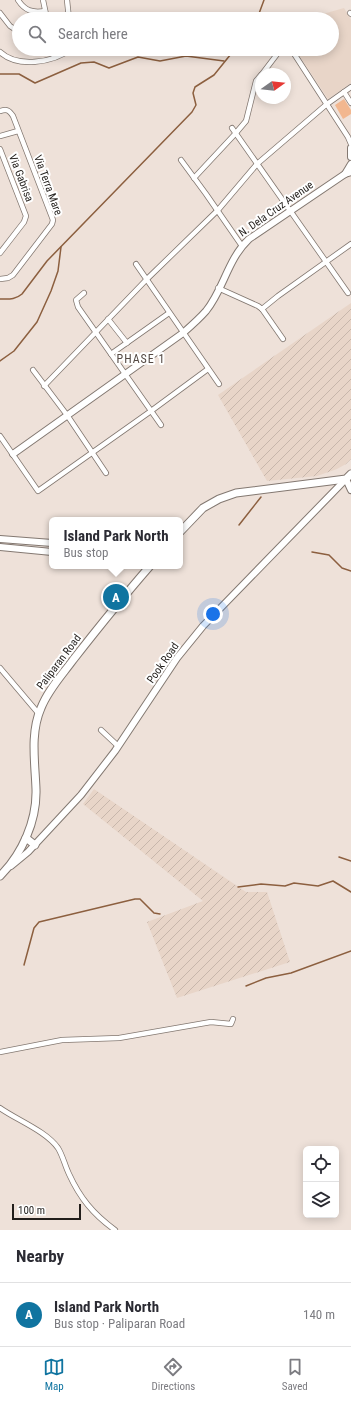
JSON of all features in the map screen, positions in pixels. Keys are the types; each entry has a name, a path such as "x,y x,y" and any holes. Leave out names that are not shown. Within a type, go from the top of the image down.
{"main road":[{"path":"183,529 203,508 218,499 236,493 349,478"},
{"name":"Paliparan Road","path":"0,876 8,868 26,838 36,799 34,744 35,730 44,700 56,682 147,569"},
{"path":"26,838 35,845"}],"street":[{"path":"18,0 22,6 31,12 45,11 43,0"},
{"path":"67,0 68,12"},
{"path":"0,12 12,27"},
{"path":"0,52 9,58 22,61 33,62 54,57"},
{"path":"267,68 276,56"},
{"path":"296,56 351,144"},
{"path":"194,178 236,134 246,121 255,85"},
{"path":"44,386 147,279 218,210 257,164 327,104 351,88"},
{"path":"344,92 351,103"},
{"name":"Via Terra Mare","path":"0,111 10,111 13,116 52,216 52,224 14,275 0,280"},
{"path":"232,128 348,293"},
{"path":"0,136 18,131"},
{"path":"351,148 351,157"},
{"name":"Via Gabrisa","path":"0,149 26,219 0,253"},
{"path":"181,160 218,210 242,246"},
{"name":"N. Dela Cruz Avenue","path":"13,454 183,333 206,311 228,268 242,246 249,239 348,173 351,164"},
{"path":"262,309 325,261 351,244"},
{"path":"136,264 219,384"},
{"path":"218,288 262,309 283,339"},
{"path":"84,293 76,300 76,304 124,375 161,425"},
{"path":"111,354 169,313"},
{"path":"108,319 127,343"},
{"path":"0,436 38,491 208,369"},
{"path":"33,370 93,453 106,474"},
{"path":"349,478 351,490"},
{"name":"Pook Road","path":"8,868 35,845 74,804 118,746 177,658 204,626 349,478"},
{"path":"0,539 49,544"},
{"path":"0,547 49,552"},
{"path":"0,668 39,714"},
{"path":"101,730 118,746"},
{"path":"0,1052 62,1040 119,1038 211,1022 232,1024 233,1019"},
{"path":"0,1108 49,1139 58,1148 81,1196 89,1207 115,1230"}],"shaded area":[{"path":"344,8 351,20 351,83 328,99 300,56 339,56 339,12 330,12"},
{"path":"344,99 351,110 351,114 343,119 335,105"},
{"path":"351,303 351,459 337,469 317,476 267,481 218,395"},
{"path":"94,789 246,892 267,892 290,962 177,998 147,922 203,901 83,804"}],"waterway":[{"path":"260,12 264,0"},
{"path":"0,74 19,74 35,83 81,63 94,62 109,68 138,57 160,61 186,56 224,61"},
{"path":"0,299 14,298 22,294 47,261 192,112 196,105 193,93 195,87 214,75 229,56"},
{"path":"0,361 14,351 37,322 58,271 61,247"},
{"path":"239,525 261,497"},
{"path":"312,552 329,555 342,568 351,571"},
{"path":"339,857 351,861"},
{"path":"238,887 261,884 285,886 294,883 318,886 333,881 351,892"},
{"path":"24,965 34,928 39,922 135,899 140,899 154,913 160,914"},
{"path":"246,986 266,978 291,973 351,951"}],"place":[{"name":"Island Park North","path":"116,597"}],"district":[{"name":"PHASE 1","path":"141,359"}]}
